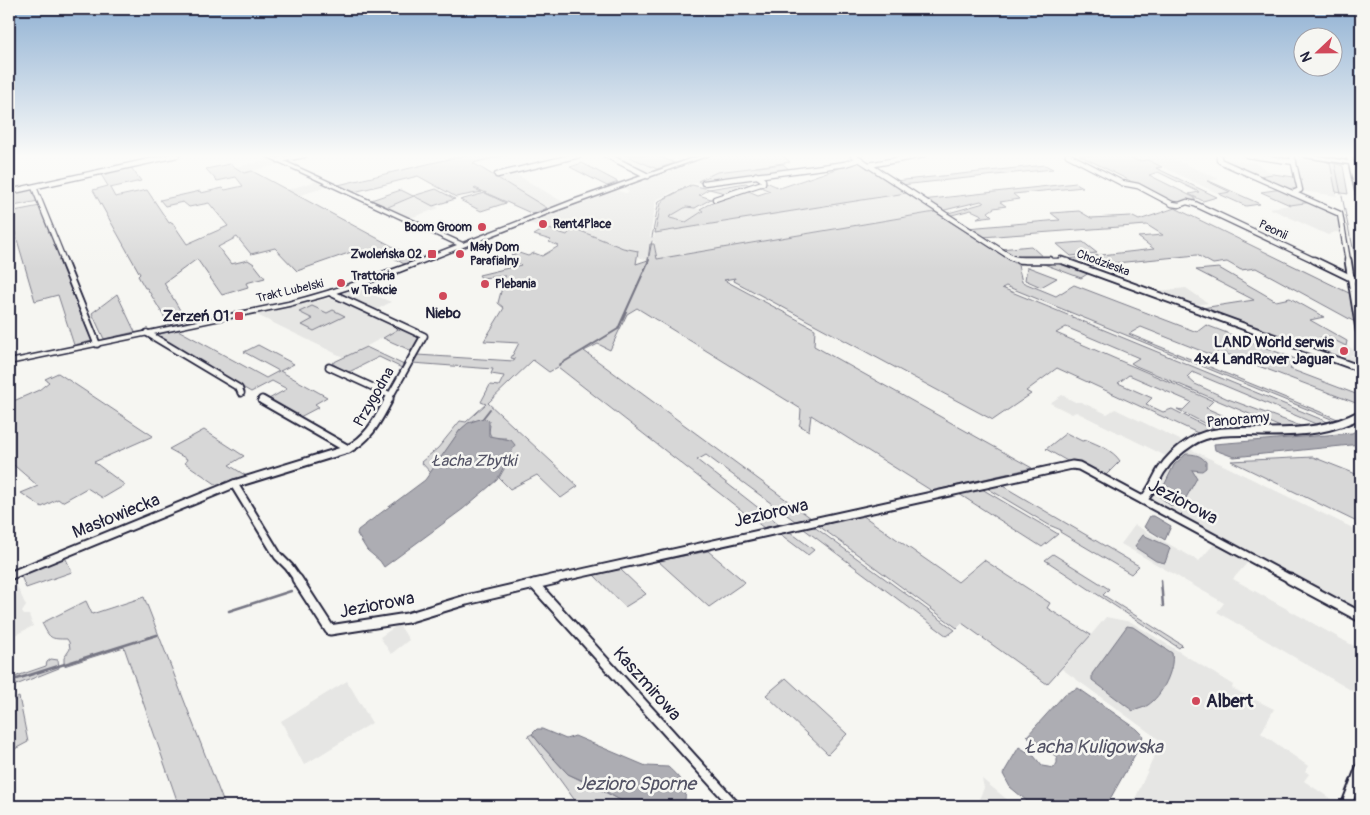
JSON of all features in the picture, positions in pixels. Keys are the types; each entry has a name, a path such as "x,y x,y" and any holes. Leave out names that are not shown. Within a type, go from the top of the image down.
{"street":[{"path":"36,193 97,344"},
{"path":"350,193 462,245"},
{"name":"Trakt Lubelski","path":"9,362 290,304 331,293 602,193"},
{"path":"715,199 734,193"},
{"name":"Chodzieska","path":"910,193 1020,262 1067,261 1361,370"},
{"name":"Peonii","path":"1151,193 1172,204 1179,205 1187,202 1194,204 1351,278 1361,280"},
{"path":"1293,193 1340,214 1361,342"},
{"name":"Przygodna","path":"234,484 348,449 360,443 370,433 424,336 331,293"},
{"path":"147,334 240,388 241,393"},
{"path":"329,367 390,395"},
{"path":"262,400 348,449"},
{"name":"Panoramy","path":"1143,500 1152,492 1162,469 1186,445 1198,438 1230,432 1324,430 1352,420 1361,414"},
{"name":"Jeziorowa","path":"234,484 278,556 289,567 330,630 408,618 466,600 534,584 1068,465 1079,466 1361,617"},
{"name":"Masłowiecka","path":"9,576 234,484"},
{"name":"Kaszmirowa","path":"534,584 735,806"},
{"path":"1346,806 1361,768"}],"shaded area":[{"path":"9,193 35,193 38,201 9,207"},
{"path":"95,193 113,193 115,197 133,193 149,193 169,223 172,222 187,244 228,226 209,203 189,207 183,202 165,206 160,200 191,193 293,193 416,259 404,264 387,254 376,258 360,249 297,271 275,248 251,254 237,237 218,247 231,264 248,260 254,264 265,278 246,283 248,287 222,295 197,259 164,283 187,322 169,325 138,276 140,274"},
{"path":"292,193 307,193 298,196"},
{"path":"392,193 407,193 413,196 423,193 444,193 455,199 433,206 414,196 388,207 371,200"},
{"path":"449,193 477,193 456,197"},
{"path":"485,193 506,203 481,211 460,200"},
{"path":"486,193 522,193 547,208 533,214"},
{"path":"522,193 548,193 563,202 547,208"},
{"path":"609,193 670,193 656,200 650,237 654,237 655,233 906,193 935,212 657,259 654,241 651,240 648,260 529,223"},
{"path":"676,193 702,193 699,195 711,199 695,208 686,207 669,217 686,222 703,211 700,209 718,199 737,193 753,193 758,195 764,193 906,193 655,233 661,203 664,199"},
{"path":"985,193 1023,193 1013,194 1019,199 1000,202 1006,206 994,208 988,212 992,216 977,218 982,215 971,210 948,216 945,214 984,203 981,201 941,211 922,200"},
{"path":"1154,193 1185,193 1195,198 1195,200 1174,203"},
{"path":"1209,193 1217,197 1203,201 1189,194"},
{"path":"1236,193 1260,204 1246,206 1219,194"},
{"path":"1263,193 1291,193 1312,202 1290,205"},
{"path":"1316,193 1336,193 1337,196"},
{"path":"415,196 439,208 410,218 388,207"},
{"path":"1312,202 1338,214 1341,233 1335,232 1328,235 1269,208"},
{"path":"40,206 79,303 92,341 74,345 58,295 35,301 9,212"},
{"path":"691,206 703,211 686,222 669,217 686,207"},
{"path":"1175,208 1351,294 1355,322 1256,268 1241,270 1227,262 1213,264 1197,255 1085,266 1067,259 1154,249 1138,237 1163,235 1147,225 982,237 967,228 1060,220 1051,213 1079,211 1091,218 1131,216 1139,220"},
{"path":"935,212 1018,265 1022,282 1056,296 1074,285 1197,332 1206,325 1298,360 1290,369 1361,396 1361,405 1219,351 1213,355 1209,354 1141,327 1129,334 1345,422 1341,423 1006,286 1002,288 1335,425 1323,427 1192,372 1187,377 1195,384 1228,399 1306,428 1285,429 1136,366 1131,363 1139,358 1066,327 1056,333 1213,401 1206,408 1256,430 1219,431 1177,409 1183,410 1191,402 1129,375 1118,383 1152,398 1146,404 1163,412 1172,409 1209,428 1212,432 1200,434 1057,368 1026,391 1031,394 993,420 734,281 735,278 724,280 815,329 814,346 1032,468 932,491 811,415 809,431 799,425 801,409 637,308 627,314 610,350 598,344 584,351 811,518 795,521 706,455 697,460 779,524 764,528 558,367 549,372 533,360 488,403 578,486 561,498 537,475 510,489 499,478 508,462 506,438 492,438 489,432 490,425 473,420 460,430 431,473 421,462 438,448 460,421 466,422 486,404 481,402 490,385 499,386 504,376 491,374 493,369 412,363 417,355 514,361 515,359 511,358 519,343 484,341 504,308 498,303 505,276 481,278 479,275 521,265 511,255 519,253 528,256 534,253 542,256 559,246 549,242 551,240 534,235 546,228 567,235 573,228 623,248 638,251 636,264 648,260 650,244 654,244 657,259"},
{"path":"1083,242 1097,253 1071,256 1057,244"},
{"path":"1031,246 1046,260 1019,260 1000,249"},
{"path":"1061,261 1092,271 1081,278 1041,263"},
{"path":"1027,267 1057,278 1041,287 1025,280"},
{"path":"1219,268 1276,301 1290,298 1324,317 1310,320 1347,341 1346,346 1328,337 1292,342 1202,308 1254,300 1196,270"},
{"path":"357,288 391,302 374,311 338,295"},
{"path":"1186,288 1208,303 1194,305 1158,291"},
{"path":"117,294 135,332 104,339 92,313"},
{"path":"330,298 400,328 345,358 255,314"},
{"path":"312,306 327,313 333,310 345,316 314,331 302,325 313,319 299,312"},
{"path":"400,328 419,338 412,351 383,338"},
{"path":"178,330 266,378 279,371 244,352 258,345 294,364 280,371 327,397 315,404 319,407 298,418 267,400 287,389 272,381 251,392 155,335"},
{"path":"1328,337 1353,349 1354,355 1350,355 1355,358 1356,364 1351,364 1292,342"},
{"path":"366,347 404,365 402,368 379,357 347,373 332,363"},
{"path":"58,373 153,436 94,462 125,485 103,498 87,488 62,502 58,499 42,507 21,493 38,486 9,461 9,403 39,390 49,382 45,379"},
{"path":"1062,395 1107,414 1115,409 1182,441 1178,444 1180,447 1168,457 1076,412 1072,414 1050,403"},
{"path":"204,430 244,456 229,465 248,477 220,487 185,463 187,459 169,449"},
{"path":"1066,433 1082,441 1087,440 1105,448 1120,461 1105,476 1076,461 1069,462 1046,449"},
{"path":"1188,448 1361,532 1361,612 1153,502 1152,498 1161,486 1166,469"},
{"path":"1313,457 1361,476 1361,524 1231,461"},
{"path":"1001,485 1139,566 1131,574 1060,532 1061,530 1049,525 987,488"},
{"path":"982,489 1058,534 1042,547 959,494"},
{"path":"862,515 958,582 984,560 1050,603 1047,608 1091,635 1047,684 962,623 957,628 819,526"},
{"path":"1135,525 1199,561 1214,544 1248,562 1233,579 1361,650 1361,696 1217,612 1224,603 1121,544"},
{"path":"813,526 955,630 947,636 804,529"},
{"path":"790,532 814,550 808,555 780,534"},
{"path":"708,551 745,582 709,607 658,561"},
{"path":"1053,554 1109,589 1103,595 1182,645 1179,648 1045,560"},
{"path":"65,557 72,572 26,588 21,576"},
{"path":"620,569 646,594 625,607 594,575"},
{"path":"14,579 26,606 22,612 24,615 29,615 33,626 9,638 9,580"},
{"path":"144,597 225,806 179,806 124,647 64,666 64,658 70,649 69,642 67,639 51,637 42,623 86,601 92,614"},
{"path":"1106,617 1131,622 1233,685 1232,688 1274,709 1261,733 1308,766 1305,771 1309,774 1304,781 1331,799 1328,806 1132,806 1161,741 1062,669"},
{"path":"399,624 409,640 391,654 380,637"},
{"path":"51,659 58,660 59,668 16,685 15,679 17,676 46,666 47,662"},
{"path":"786,678 847,734 828,754 766,695"},
{"path":"347,681 372,723 304,765 281,721"},
{"path":"19,697 28,742 9,752 9,702"},
{"path":"532,734 568,774 633,806 579,806 528,736"},
{"path":"982,779 1015,806 976,806 984,788"}],"water":[{"name":"Łacha Zbytki","path":"483,418 489,421 489,436 511,440 515,445 497,480 463,509 384,567 367,550 357,534 358,530 425,480 460,430 468,423"},
{"path":"1361,428 1361,444 1234,457 1215,450 1214,444 1352,433"},
{"path":"1186,454 1200,456 1206,462 1206,468 1202,471 1192,470 1197,478 1179,508 1170,505 1159,496 1174,465"},
{"path":"1150,516 1154,516 1171,526 1165,540 1144,527"},
{"path":"1143,535 1170,548 1165,563 1156,561 1136,548 1135,546"},
{"name":"Łacha Kuligowska","path":"1127,626 1133,627 1172,653 1171,667 1163,689 1148,705 1133,711 1092,680 1092,674"},
{"name":"Łacha Kuligowska","path":"1078,688 1137,729 1143,735 1141,744 1106,806 1033,806 1010,787 1003,774 1019,747 1034,756 1042,766 1054,768 1057,763 1057,757 1027,736 1065,694"},
{"name":"Jezioro Sporne","path":"537,729 542,729 566,739 575,736 646,766 668,767 677,776 685,789 683,806 629,805 595,786 568,774 532,734"}],"waterway":[{"path":"652,237 659,201 674,193"},
{"path":"1342,196 1350,236"},
{"path":"1351,238 1356,261"},
{"path":"648,261 652,241"},
{"path":"559,365 618,329 649,260"},
{"path":"1356,260 1359,277"},
{"path":"1359,281 1361,292"},
{"path":"483,418 490,409"},
{"path":"1161,580 1163,606"},
{"path":"229,611 291,591"},
{"path":"17,679 157,635"}],"place":[{"name":"Rent4Place","path":"543,224"},
{"name":"Boom Groom","path":"482,227"},
{"name":"Zwoleńska 02","path":"432,254"},
{"name":"Mały Dom Parafialny","path":"460,254"},
{"name":"Trattoria w Trakcie","path":"341,283"},
{"name":"Plebania","path":"485,284"},
{"name":"Niebo","path":"443,296"},
{"name":"Zerzeń 01","path":"239,316"},
{"name":"LAND World serwis 4x4 LandRover Jaguar","path":"1344,351"},
{"name":"Albert","path":"1196,701"}]}
